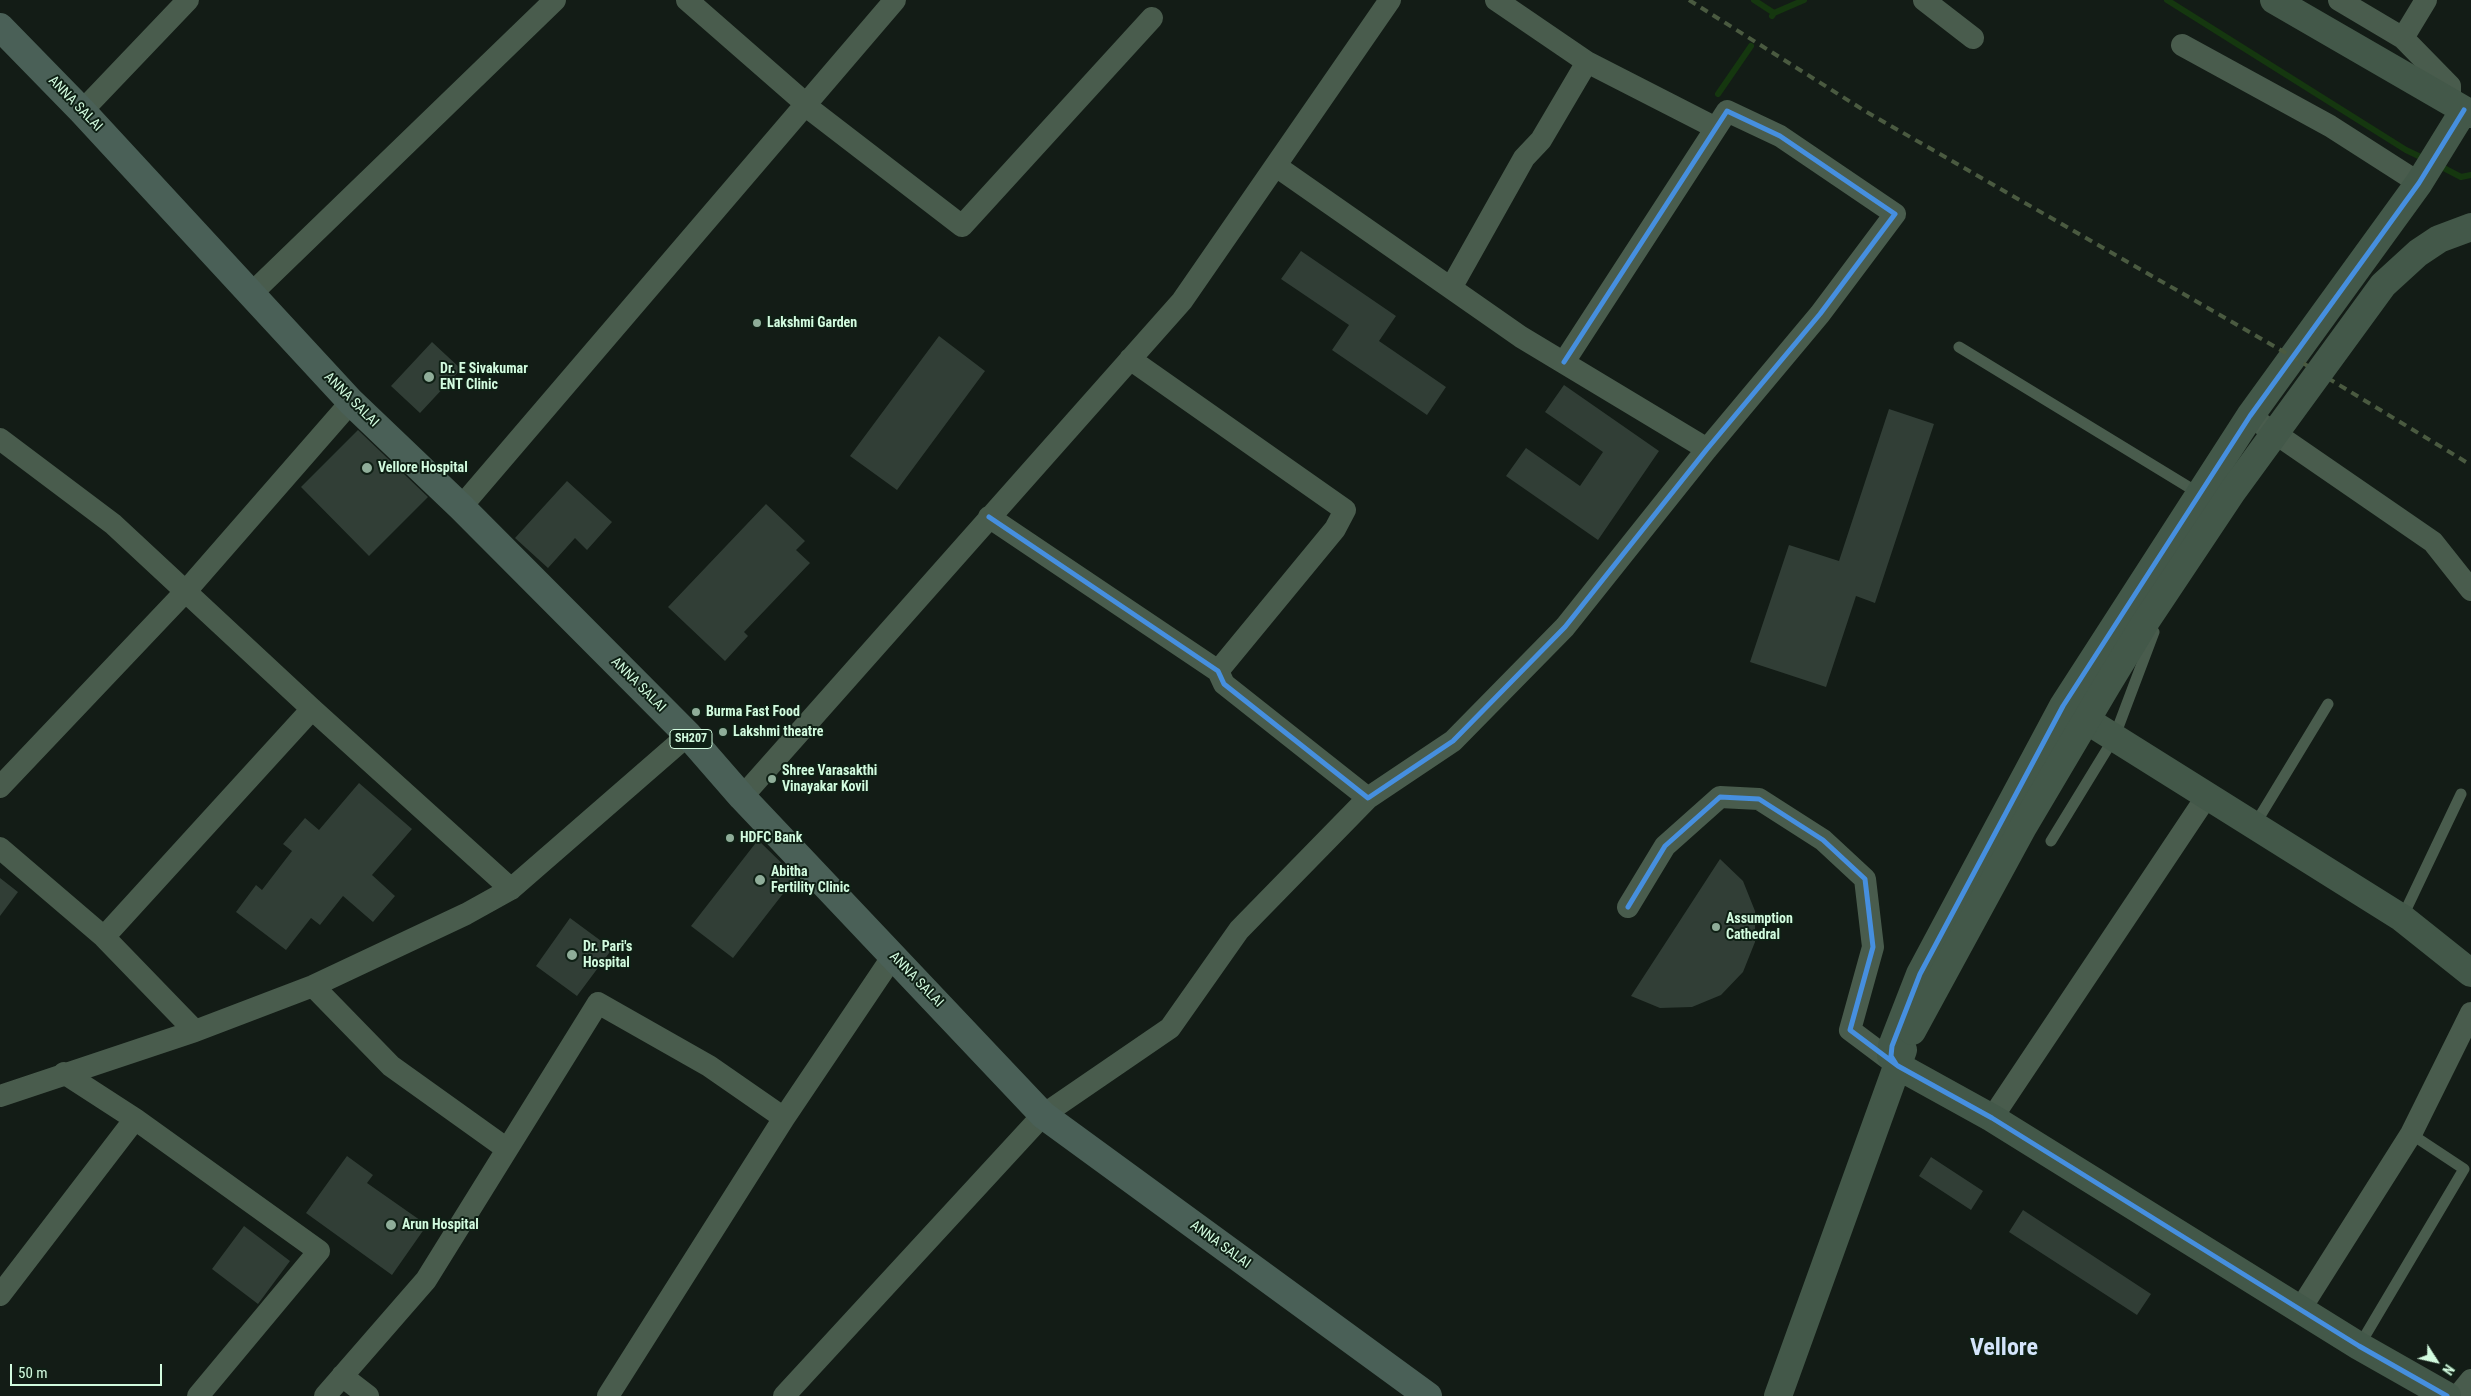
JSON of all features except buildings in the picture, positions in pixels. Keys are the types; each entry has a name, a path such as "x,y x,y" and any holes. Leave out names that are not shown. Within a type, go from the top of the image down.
{"main road":[{"name":"ANNA SALAI","path":"0,27 82,111 250,295 351,402 461,508 688,735 742,797 1043,1115 1428,1396"}],"street":[{"path":"82,111 188,0"},
{"path":"250,295 555,0"},
{"path":"688,0 806,106 962,226 1152,18"},
{"path":"461,508 895,0"},
{"path":"742,797 1182,301 1390,0"},
{"path":"1496,0 1587,62 1716,128"},
{"path":"1924,0 1974,38"},
{"path":"2274,0 2462,109"},
{"path":"2339,0 2403,38 2450,86 2462,109"},
{"path":"2403,38 2426,0"},
{"path":"2182,45 2330,126 2419,183"},
{"path":"1451,288 1524,158 1541,140 1587,62"},
{"path":"1898,1066 1891,1056 1892,1046 1920,974 2063,706 2250,416 2419,183 2462,109"},
{"path":"784,1396 1043,1115 1170,1028 1239,930 1368,798 1453,741 1565,627 1707,449 1820,314 1895,214 1780,136 1727,111 1564,362"},
{"path":"1276,166 1521,337 1707,449"},
{"path":"1778,1396 1912,1031 2023,827 2082,727 2146,621 2221,508 2383,285 2418,253 2439,239 2471,227"},
{"path":"1130,359 1345,510 1335,529 1218,671"},
{"path":"0,787 186,591 351,402"},
{"path":"2250,416 2433,542 2471,590"},
{"path":"0,440 113,524 312,709 511,889"},
{"path":"989,517 1218,671 1224,684 1368,798"},
{"path":"2063,706 2402,918 2471,973"},
{"path":"104,937 312,709"},
{"path":"0,1096 195,1030 313,986 466,914 511,889 688,735"},
{"path":"1992,1118 2207,796"},
{"path":"1628,907 1665,846 1720,797 1758,799 1823,840 1865,879 1873,947 1850,1030 1898,1066 1992,1118 2301,1308 2359,1346 2447,1396"},
{"path":"0,848 104,937 195,1030"},
{"path":"608,1396 784,1118 893,956"},
{"path":"313,986 391,1066 507,1149"},
{"path":"325,1396 426,1280 598,1003 709,1066 784,1118"},
{"path":"2301,1308 2411,1134 2471,1013"},
{"path":"64,1073 135,1119 319,1251 198,1396"},
{"path":"0,1295 135,1119"},
{"path":"342,1376 368,1396"},
{"path":"2458,1396 2471,1380"}],"lane":[{"path":"1959,347 2200,494"},
{"path":"2051,841 2114,738 2154,632"},
{"path":"2254,826 2328,704"},
{"path":"2402,918 2461,794"},
{"path":"2359,1346 2467,1171 2411,1134"}],"waterway":[{"path":"1754,0 1774,13"},
{"path":"1772,16 1774,13 1804,0"},
{"path":"2167,0 2406,150 2427,160"},
{"path":"1718,94 1751,46"},
{"path":"2438,165 2461,177 2471,175"}],"railway":[{"path":"1689,0 1865,111 2293,357 2471,465"}],"cycle path":[{"path":"1896,1064 1891,1056 1892,1046 1920,974 2063,706 2250,416 2419,183 2464,110"},
{"path":"989,517 1218,671 1224,684 1368,798 1453,741 1565,627 1707,449 1820,314 1895,214 1780,136 1727,111 1564,362"},
{"path":"1628,907 1665,846 1720,797 1759,799 1823,840 1865,879 1873,947 1850,1030 1898,1066 1992,1118 2359,1346 2447,1396"}],"place":[{"name":"Lakshmi Garden","path":"757,323"},
{"name":"Dr. E Sivakumar ENT Clinic","path":"429,377"},
{"name":"Vellore Hospital","path":"367,468"},
{"name":"Burma Fast Food","path":"696,712"},
{"name":"Lakshmi theatre","path":"723,732"},
{"name":"Shree Varasakthi Vinayakar Kovil","path":"772,779"},
{"name":"HDFC Bank","path":"730,838"},
{"name":"Abitha Fertility Clinic","path":"760,880"},
{"name":"Assumption Cathedral","path":"1716,927"},
{"name":"Dr. Pari's Hospital","path":"572,955"},
{"name":"Arun Hospital","path":"391,1225"}],"district":[{"name":"Vellore","path":"2004,1349"}]}
